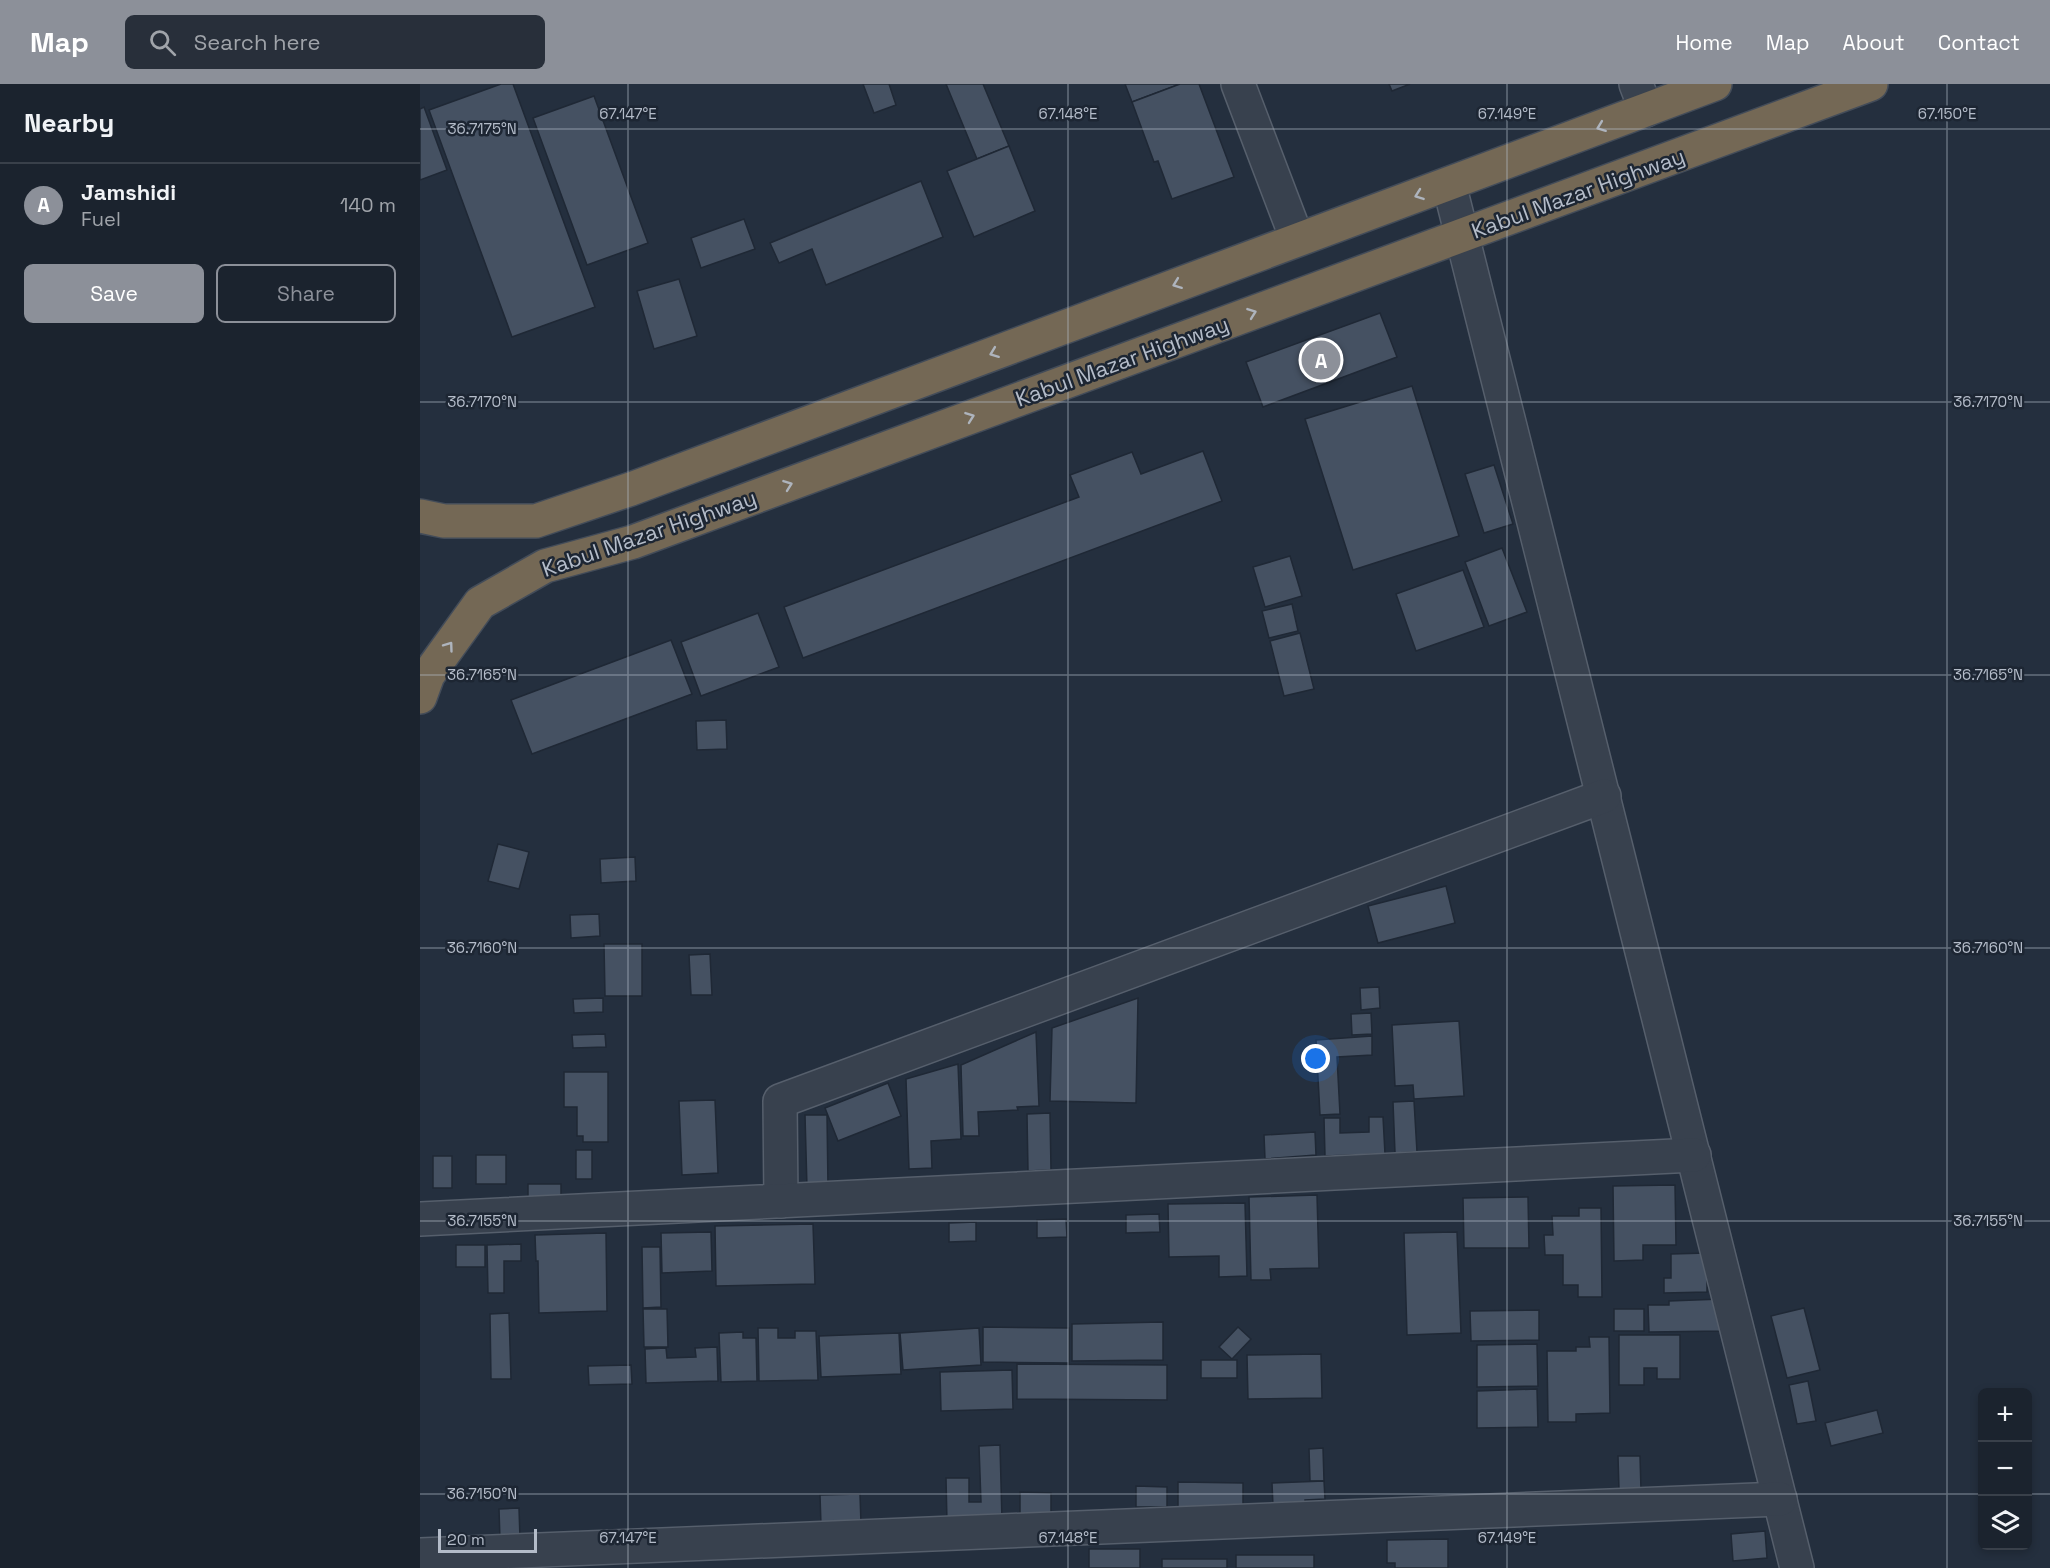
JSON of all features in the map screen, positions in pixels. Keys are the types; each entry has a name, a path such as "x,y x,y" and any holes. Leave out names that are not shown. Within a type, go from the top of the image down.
{"highway":[{"path":"420,516 444,521 536,521 642,485 1449,184 1641,97 1715,84"},
{"name":"Kabul Mazar Highway","path":"420,697 428,675 480,603 545,566 633,542 1871,84"}],"street":[{"path":"1238,84 1297,239"},
{"path":"1449,184 1797,1568"},
{"path":"781,1201 780,1101 1604,796"},
{"path":"420,1219 1694,1155"},
{"path":"420,1556 1780,1499"}],"building":[{"path":"501,84 513,84 595,307 512,337 429,110"},
{"path":"863,84 889,84 896,105 874,113"},
{"path":"946,84 983,84 1009,146 977,159"},
{"path":"1125,84 1180,84 1132,102"},
{"path":"1180,84 1199,84 1234,177 1172,199 1158,161 1154,162 1132,102"},
{"path":"1389,84 1410,84 1392,91"},
{"path":"594,96 648,243 587,265 533,118"},
{"path":"424,107 447,170 420,180 420,109"},
{"path":"1009,146 1035,211 974,237 947,171"},
{"path":"921,181 943,237 826,285 812,249 779,263 770,243"},
{"path":"744,219 755,249 701,268 691,238"},
{"path":"679,279 697,336 654,349 637,291"},
{"path":"1380,313 1397,357 1263,407 1246,362"},
{"path":"1412,386 1459,536 1353,570 1305,419"},
{"path":"1203,451 1222,501 803,658 784,607 1079,497 1070,475 1132,452 1141,474"},
{"path":"1494,465 1513,524 1484,533 1465,474"},
{"path":"1502,548 1527,612 1489,626 1465,562"},
{"path":"1290,556 1302,596 1265,607 1253,567"},
{"path":"1463,570 1484,627 1416,651 1396,594"},
{"path":"1292,604 1298,631 1269,638 1262,611"},
{"path":"758,613 779,667 701,696 681,642"},
{"path":"1300,633 1314,689 1284,696 1270,641"},
{"path":"671,640 692,694 532,754 511,700"},
{"path":"726,720 727,749 697,750 696,721"},
{"path":"498,844 529,852 519,889 488,881"},
{"path":"635,857 636,881 601,883 600,859"},
{"path":"1446,886 1455,923 1378,943 1368,906"},
{"path":"599,914 600,936 571,938 570,915"},
{"path":"604,944 642,944 642,996 605,996"},
{"path":"710,954 712,995 691,995 689,955"},
{"path":"1379,987 1380,1008 1361,1010 1360,988"},
{"path":"603,998 603,1012 574,1013 573,999"},
{"path":"1138,998 1136,1103 1050,1101 1052,1028"},
{"path":"1371,1013 1372,1034 1352,1035 1351,1014"},
{"path":"1459,1021 1464,1096 1414,1099 1413,1085 1395,1086 1392,1025"},
{"path":"1036,1032 1039,1106 1017,1107 1018,1110 978,1112 979,1136 963,1136 961,1065"},
{"path":"605,1034 606,1047 573,1048 572,1035"},
{"path":"1372,1036 1372,1055 1337,1057 1340,1114 1320,1115 1316,1040"},
{"path":"958,1064 961,1139 931,1141 932,1168 909,1169 906,1079"},
{"path":"564,1072 608,1072 608,1142 583,1142 583,1136 577,1136 577,1107 564,1107"},
{"path":"888,1083 901,1116 838,1141 825,1108"},
{"path":"715,1100 718,1173 682,1175 679,1101"},
{"path":"1414,1101 1417,1152 1395,1153 1393,1102"},
{"path":"1050,1113 1051,1170 1028,1171 1027,1114"},
{"path":"805,1115 827,1115 828,1187 807,1188"},
{"path":"1369,1117 1383,1117 1385,1154 1325,1156 1324,1118 1340,1118 1340,1133 1369,1132"},
{"path":"1315,1132 1316,1155 1265,1159 1264,1135"},
{"path":"576,1150 592,1150 592,1179 576,1179"},
{"path":"476,1155 506,1155 506,1184 476,1184"},
{"path":"433,1156 452,1156 452,1188 433,1188"},
{"path":"528,1184 561,1184 561,1199 528,1199"},
{"path":"1675,1185 1676,1245 1643,1245 1643,1260 1614,1261 1613,1186"},
{"path":"1317,1195 1319,1268 1270,1269 1271,1280 1251,1280 1249,1197"},
{"path":"1528,1197 1529,1248 1464,1248 1463,1198"},
{"path":"1245,1203 1247,1276 1219,1277 1219,1256 1169,1257 1168,1204"},
{"path":"1579,1208 1601,1208 1602,1297 1578,1297 1578,1285 1563,1285 1563,1255 1545,1255 1544,1235 1553,1235 1552,1216 1579,1216"},
{"path":"1159,1214 1160,1232 1126,1233 1126,1215"},
{"path":"1066,1219 1067,1237 1037,1238 1037,1220"},
{"path":"976,1222 976,1241 949,1242 949,1223"},
{"path":"813,1224 815,1284 716,1286 715,1226"},
{"path":"711,1232 712,1271 662,1273 661,1233"},
{"path":"1457,1232 1461,1333 1407,1335 1404,1233"},
{"path":"606,1233 607,1311 539,1313 535,1235"},
{"path":"521,1244 521,1261 504,1261 504,1293 488,1293 487,1245"},
{"path":"456,1245 485,1245 485,1267 456,1267"},
{"path":"642,1247 660,1247 661,1307 643,1308"},
{"path":"1707,1253 1707,1292 1664,1293 1664,1278 1671,1278 1671,1254"},
{"path":"1722,1299 1723,1331 1649,1332 1648,1305 1669,1305 1669,1301"},
{"path":"1804,1308 1820,1370 1787,1378 1771,1316"},
{"path":"643,1309 667,1309 668,1347 644,1347"},
{"path":"1614,1309 1644,1309 1644,1331 1614,1331"},
{"path":"1539,1310 1539,1340 1471,1341 1470,1311"},
{"path":"509,1313 511,1379 491,1379 490,1314"},
{"path":"1163,1322 1163,1360 1072,1361 1072,1324"},
{"path":"983,1327 1069,1328 1069,1363 983,1362"},
{"path":"1238,1327 1251,1339 1232,1359 1219,1347"},
{"path":"758,1328 778,1328 778,1338 795,1338 795,1331 816,1331 818,1380 759,1381"},
{"path":"979,1328 981,1365 903,1370 900,1333"},
{"path":"743,1332 743,1338 756,1338 757,1381 721,1382 719,1333"},
{"path":"899,1333 901,1374 821,1377 819,1336"},
{"path":"1619,1335 1680,1335 1680,1379 1657,1379 1657,1368 1644,1368 1644,1385 1619,1385"},
{"path":"1589,1337 1609,1337 1610,1413 1576,1414 1576,1422 1548,1422 1547,1351 1576,1351 1576,1347 1590,1347"},
{"path":"1537,1344 1538,1386 1477,1387 1477,1345"},
{"path":"717,1347 718,1381 646,1383 645,1349 666,1348 667,1358 696,1357 695,1348"},
{"path":"1321,1354 1322,1398 1248,1399 1247,1355"},
{"path":"1201,1360 1237,1360 1237,1378 1201,1378"},
{"path":"1017,1364 1167,1365 1167,1400 1017,1399"},
{"path":"631,1365 632,1384 589,1385 588,1366"},
{"path":"1012,1370 1013,1409 941,1411 940,1372"},
{"path":"1808,1381 1816,1421 1797,1424 1789,1385"},
{"path":"1537,1389 1538,1427 1477,1428 1477,1391"},
{"path":"1877,1410 1883,1433 1831,1446 1825,1423"},
{"path":"1000,1445 1002,1521 947,1523 946,1478 969,1478 969,1502 981,1502 979,1446"},
{"path":"1323,1448 1324,1481 1310,1481 1309,1449"},
{"path":"1618,1456 1640,1456 1641,1490 1619,1490"},
{"path":"1324,1481 1325,1499 1305,1500 1305,1505 1273,1506 1272,1483"},
{"path":"1178,1482 1243,1483 1243,1510 1178,1510"},
{"path":"1136,1486 1167,1487 1167,1507 1136,1507"},
{"path":"1020,1492 1051,1493 1051,1514 1020,1514"},
{"path":"860,1494 861,1524 821,1525 820,1495"},
{"path":"519,1508 520,1539 500,1540 499,1509"},
{"path":"1765,1531 1767,1558 1733,1561 1731,1534"},
{"path":"1448,1539 1448,1568 1395,1568 1395,1563 1387,1563 1387,1540"},
{"path":"1089,1549 1140,1549 1140,1568 1089,1568"},
{"path":"1236,1555 1314,1555 1314,1568 1236,1568"},
{"path":"1162,1559 1227,1559 1227,1568 1162,1568"}],"place":[{"name":"Jamshidi","path":"1321,360"}]}
